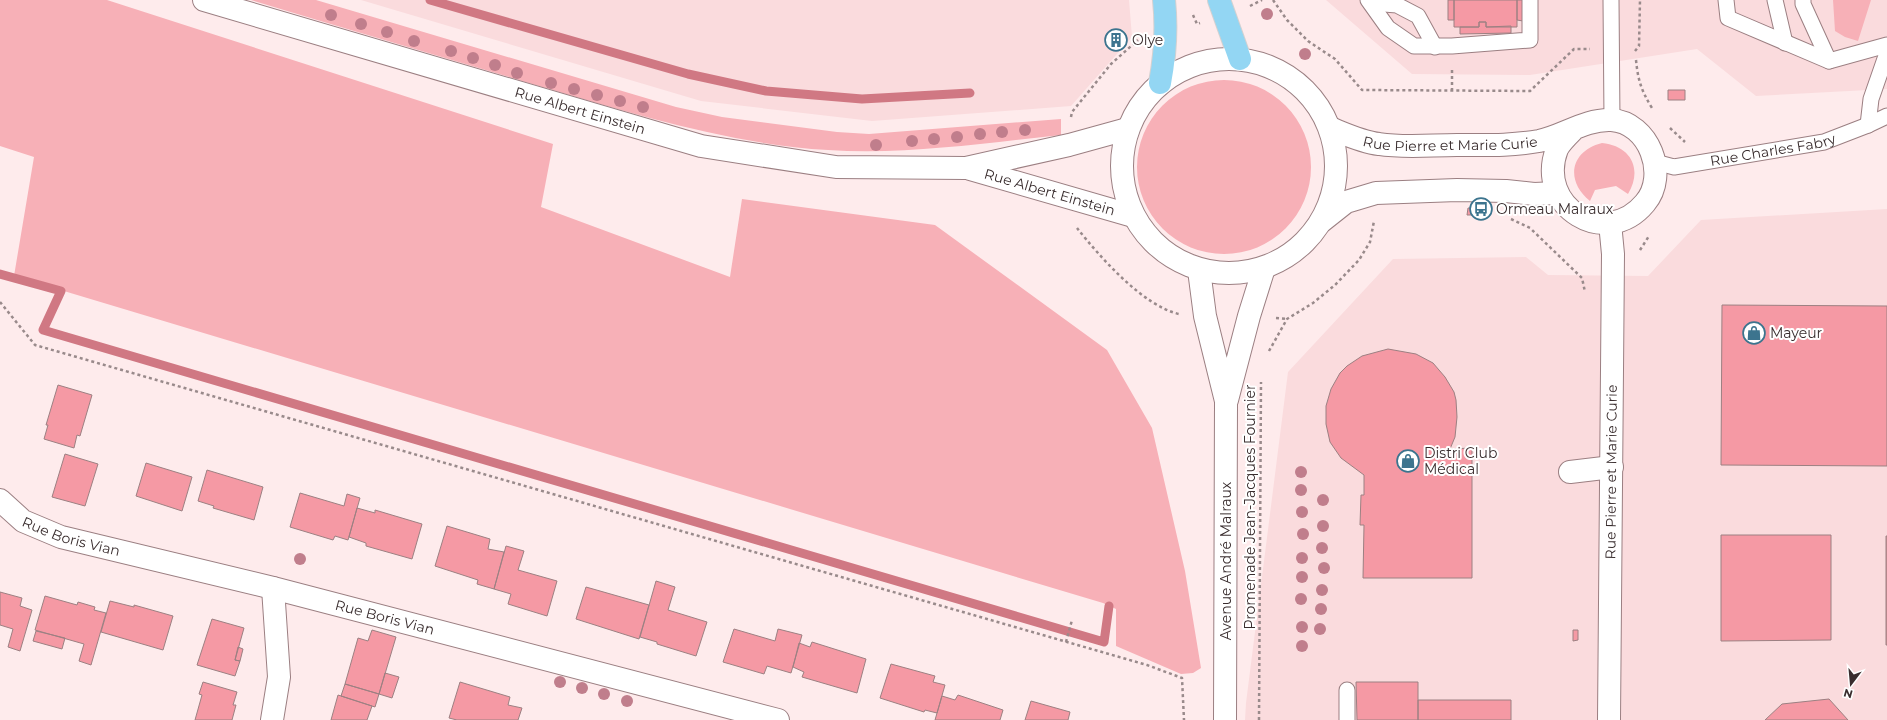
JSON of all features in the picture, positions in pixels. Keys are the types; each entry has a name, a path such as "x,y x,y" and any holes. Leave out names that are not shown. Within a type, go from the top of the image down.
{"main road":[{"path":"1221,7 1240,59"},
{"path":"1160,83 1164,58 1165,8"}],"street":[{"name":"Rue Albert Einstein","path":"204,0 701,146 836,166 966,168 1069,145 1127,129"},
{"path":"1321,222 1335,187 1336,157 1330,128 1316,102 1295,81 1269,66 1240,59 1210,60 1183,68 1160,83 1140,104 1127,129 1121,158 1123,188 1133,216 1150,239 1172,258 1199,270 1227,274 1264,268 1297,250 1321,222 1346,202 1376,194 1457,190 1506,191 1534,194 1557,193"},
{"name":"Rue Pierre et Marie Curie","path":"1330,128 1378,144 1405,146 1506,144 1539,141 1572,130 1591,121 1612,120 1632,127 1648,142 1656,162 1655,183 1646,203 1630,217 1610,223 1588,221 1570,210 1557,193 1552,171 1558,148 1572,130"},
{"name":"Rue Albert Einstein","path":"966,168 1133,216"},
{"name":"Rue Pierre et Marie Curie","path":"1609,720 1613,243 1610,223"},
{"name":"Avenue André Malraux","path":"1226,401 1249,316 1264,268"},
{"name":"Avenue André Malraux","path":"1199,270 1205,316 1226,401 1225,720"},
{"path":"1570,472 1612,467"},
{"name":"Rue Boris Vian","path":"0,500 23,522 61,538 273,588 778,720"},
{"path":"272,720 279,676 273,588"}],"lane":[{"path":"1370,1 1388,28 1414,46 1435,47 1530,40 1530,0"},
{"path":"1611,0 1612,120"},
{"path":"1726,0 1728,18 1829,61 1887,45"},
{"path":"1775,0 1785,43"},
{"path":"1803,0 1803,4 1829,61"},
{"path":"1370,1 1397,5 1418,16 1435,47"},
{"path":"1868,125 1871,99 1887,53"},
{"name":"Rue Charles Fabry","path":"1656,162 1674,167 1817,143 1868,125 1887,116"},
{"path":"1347,690 1348,720"}],"path":[{"path":"1165,8 1192,12 1197,24 1221,7 1245,8 1262,0"},
{"path":"1273,0 1292,25 1308,41 1335,59 1362,90"},
{"path":"1635,51 1639,46 1640,0"},
{"path":"1069,145 1069,130 1072,112 1111,64 1138,40 1138,34"},
{"path":"1056,194 1078,229 1116,272 1142,294 1158,306 1176,314 1205,316"},
{"path":"1268,353 1287,319 1313,303 1335,285 1359,260 1370,242 1375,218"},
{"path":"1508,218 1530,228 1582,278 1585,293"},
{"path":"0,302 35,346 1066,642 1182,678 1184,720"},
{"path":"1249,316 1287,319"},
{"name":"Promenade Jean-Jacques Fournier","path":"1259,720 1261,378"},
{"path":"1066,642 1072,620"}],"shaded area":[{"path":"0,0 107,0 553,144 541,207 730,277 742,199 935,225 1107,350 1152,428 1185,571 1201,668 1193,673 1181,674 1116,646 1116,609 1103,603 14,276 34,157 0,146"},
{"path":"251,0 316,0 676,107 722,117 837,132 869,134 1061,119 1061,135 974,145 886,151 828,150 791,147 754,141 682,126 610,107"},
{"path":"361,0 1129,0 1132,37 1071,106 872,121 701,101"},
{"path":"1326,0 1887,0 1887,89 1756,96 1697,49 1530,75 1412,74"},
{"path":"1833,0 1871,0 1858,41 1845,37 1835,31"},
{"path":"1224,80 1241,82 1257,87 1279,100 1291,112 1300,126 1307,142 1311,167 1309,184 1304,200 1291,222 1279,234 1265,243 1249,250 1224,254 1207,252 1191,247 1169,234 1157,222 1148,208 1141,192 1137,167 1139,150 1144,134 1157,112 1169,100 1183,91 1199,84"},
{"path":"1602,143 1612,145 1627,154 1632,160 1634,176 1628,194 1616,186 1595,190 1590,201 1577,185 1574,176 1575,168 1583,153 1591,147"},
{"path":"1887,209 1887,720 1245,720 1288,372 1393,259 1526,257 1548,275 1648,276 1701,220"}],"building":[{"path":"1448,0 1454,0 1454,20 1448,20"},
{"path":"1454,0 1517,0 1517,27 1486,27 1486,22 1479,22 1479,27 1454,27"},
{"path":"1517,0 1523,0 1523,21 1517,20"},
{"path":"1479,22 1486,22 1486,27 1511,26 1511,33 1460,34 1460,27 1479,27"},
{"name":"Olye","path":"1116,34 1121,38 1115,45 1111,42"},
{"path":"1668,90 1685,90 1685,100 1668,100"},
{"path":"1468,208 1485,208 1485,215 1467,215"},
{"path":"1722,305 1887,306 1887,466 1721,465"},
{"name":"Distri Club Médical","path":"1388,349 1416,354 1433,363 1445,377 1454,392 1457,417 1455,437 1450,449 1472,448 1472,578 1363,578 1364,525 1360,525 1361,495 1364,495 1364,475 1341,458 1330,442 1326,424 1326,406 1331,389 1340,373 1347,366 1362,356"},
{"path":"58,385 92,395 80,436 77,435 74,448 44,439 48,425 46,425"},
{"path":"65,454 98,464 85,506 52,497"},
{"path":"146,463 192,477 182,511 136,496"},
{"path":"207,470 263,487 254,520 213,508 214,506 198,501"},
{"path":"300,493 344,506 347,494 360,498 348,540 335,536 333,540 290,527"},
{"path":"357,508 375,513 375,510 422,524 412,559 366,546 366,543 349,537"},
{"path":"447,526 490,539 488,549 504,552 494,589 477,584 478,580 435,566"},
{"path":"1721,535 1831,535 1831,640 1721,641"},
{"path":"1887,536 1887,645 1886,645"},
{"path":"506,546 524,551 518,570 557,581 547,616 508,604 511,594 494,589"},
{"path":"656,581 675,587 668,610 707,622 696,656 640,637"},
{"path":"586,587 649,605 639,639 576,619"},
{"path":"0,592 22,598 20,606 32,610 20,651 8,647 13,629 0,625"},
{"path":"45,596 77,605 78,602 95,607 94,610 106,613 91,665 79,661 84,644 35,630"},
{"path":"110,601 134,607 134,605 173,616 163,650 101,632"},
{"path":"212,619 244,628 235,660 240,661 235,676 197,665"},
{"path":"734,629 775,641 778,629 802,635 791,673 767,666 764,674 723,662"},
{"path":"372,630 396,637 379,694 345,684 358,638 368,641"},
{"path":"1573,630 1578,630 1578,640 1573,641"},
{"path":"36,631 65,638 62,649 33,641"},
{"path":"812,642 866,659 857,693 802,677 804,672 793,667 799,643 810,647"},
{"path":"238,647 243,649 240,661 235,660"},
{"path":"891,664 935,676 933,682 945,685 937,713 925,710 924,712 880,698"},
{"path":"385,673 399,677 392,698 379,694"},
{"path":"203,682 237,692 233,705 236,705 232,720 195,720 202,695 199,694"},
{"path":"460,682 510,697 508,705 522,708 518,720 457,720 449,718"},
{"path":"1356,682 1418,682 1418,720 1357,720"},
{"path":"345,684 379,694 375,707 341,696"},
{"path":"338,695 372,706 367,720 331,720"},
{"path":"958,695 1003,710 1000,720 935,720 942,696 955,700"},
{"path":"1829,699 1848,720 1765,720 1782,704"},
{"path":"1418,700 1511,700 1511,720 1418,720"},
{"path":"1031,701 1070,712 1068,720 1025,720"}],"waterway":[{"path":"430,0 688,74 766,91 862,99 970,93"},
{"path":"0,274 61,291 43,330 1104,642 1109,606"}],"place":[{"name":"Olye","path":"1116,40"},
{"name":"Ormeau Malraux","path":"1481,209"},
{"name":"Mayeur","path":"1754,333"},
{"name":"Distri Club Médical","path":"1408,461"}]}
